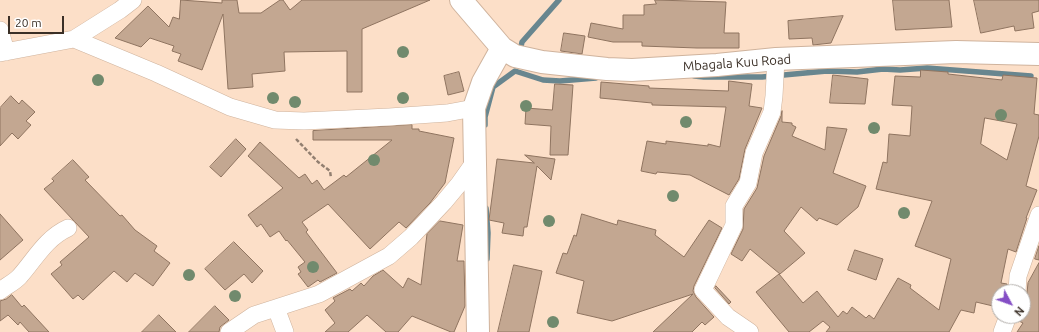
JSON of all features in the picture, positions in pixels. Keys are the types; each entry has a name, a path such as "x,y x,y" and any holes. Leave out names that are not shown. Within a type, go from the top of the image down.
{"street":[{"path":"0,30 3,53 74,39 133,0"},
{"name":"Mbagala Kuu Road","path":"461,0 502,48 515,56 607,69 632,70 776,59 956,52 1039,54"},
{"path":"74,39 177,82 230,107 275,120 304,121 447,113 474,108"},
{"path":"478,332 474,108 483,82 502,48"},
{"path":"750,332 728,317 703,290 734,225 734,206 748,183 754,153 772,112 776,59"},
{"path":"229,332 254,315 319,294 389,256 411,237 444,202 460,184 476,160"},
{"path":"1018,284 1018,276 1039,215"},
{"path":"0,291 19,277 50,239 58,232 68,228"},
{"path":"276,308 285,332"}],"path":[{"path":"275,120 308,150 318,162 330,171 331,178"}],"building":[{"path":"181,0 222,3 222,0 237,0 239,13 261,13 280,0 283,0 290,10 302,0 430,0 362,29 362,92 347,92 347,51 284,52 285,71 252,74 253,87 228,89 223,14 202,70 178,61 181,54 172,51 174,46 150,38 141,47 115,38 148,6 169,27 173,17 179,19"},
{"path":"655,0 726,2 724,33 739,33 739,48 642,46 642,42 613,42 588,37 591,23 623,29 623,15 644,15 644,5 656,4"},
{"path":"893,0 949,0 952,27 896,30"},
{"path":"974,0 1039,0 1039,11 1032,13 1034,28 1015,31 1014,26 981,33"},
{"path":"843,16 831,43 813,45 812,38 789,39 788,21"},
{"path":"564,33 585,36 582,54 561,51"},
{"path":"921,70 948,72 948,74 1002,80 1003,75 1037,78 1034,114 1039,115 1039,136 1026,186 1037,190 1026,218 1016,252 1008,249 1001,283 1007,284 991,284 991,306 976,302 974,313 961,310 949,332 826,332 830,327 823,321 809,332 789,332 756,292 779,274 803,303 817,291 838,317 843,311 847,314 852,307 866,318 869,315 874,319 898,278 911,285 910,288 939,310 951,259 915,246 932,201 876,189 883,162 887,163 889,134 910,136 912,106 892,105 895,76 920,77","holes":["985,118 1017,124 1007,160 981,144"]},
{"path":"459,72 464,91 448,95 444,76"},
{"path":"833,75 868,79 865,104 830,103"},
{"path":"729,81 752,84 749,106 762,108 745,149 739,179 729,195 690,175 657,172 656,174 641,171 647,141 666,144 666,141 708,146 708,144 720,147 726,107 652,105 652,103 600,98 601,82 649,86 649,88 728,91"},
{"path":"555,84 573,85 568,155 550,155 551,126 525,124 526,108 552,110"},
{"path":"11,96 19,104 22,100 35,112 26,121 31,125 18,139 12,133 0,146 0,108"},
{"path":"782,111 782,122 792,123 792,125 796,127 792,136 825,150 827,127 847,129 833,173 866,186 858,207 837,225 819,218 817,221 801,207 784,231 805,253 780,274 750,249 742,261 731,254 743,229 744,209 757,188 764,156"},
{"path":"412,125 412,129 419,129 419,131 454,138 445,183 430,203 406,228 399,222 370,249 328,204 302,222 308,230 306,232 337,273 320,282 318,280 308,287 298,274 301,272 298,267 305,262 287,240 286,241 279,231 270,237 261,224 257,227 248,215 283,188 248,156 260,142 299,178 305,174 312,184 317,180 324,190 344,175 346,177 392,140 313,140 313,131"},
{"path":"236,139 246,149 221,177 210,167"},
{"path":"525,155 555,159 551,180 537,166 527,227 524,227 523,236 502,233 504,223 489,220 497,159 534,163"},
{"path":"73,160 89,177 85,180 120,216 122,215 135,230 157,246 154,251 170,263 153,286 135,273 127,282 114,271 83,300 78,295 73,299 51,274 62,265 60,262 89,237 44,189 54,181 52,179"},
{"path":"0,214 23,240 0,260"},
{"path":"582,214 617,225 618,220 656,230 655,235 684,257 709,220 722,228 693,291 696,297 714,317 705,325 702,322 692,332 653,332 693,294 612,321 577,313 584,281 556,273 563,253 567,254 574,235 576,236"},
{"path":"440,221 463,225 457,261 464,261 465,306 454,332 412,316 398,332 386,332 367,315 348,332 325,332 335,323 325,310 335,301 333,298 350,289 352,291 361,283 364,286 373,276 383,270 403,288 408,278 421,285 427,234"},
{"path":"234,242 263,271 252,283 244,274 225,290 205,269"},
{"path":"1039,246 1039,260 1035,259"},
{"path":"855,250 883,259 876,280 848,270"},
{"path":"1039,263 1039,332 1017,332 1022,324 1031,324 1031,284 1028,283"},
{"path":"514,265 542,271 529,332 498,332"},
{"path":"716,286 731,302 729,304 715,288"},
{"path":"12,295 22,307 24,305 49,332 29,332 20,322 18,325 8,315 0,321 0,301"},
{"path":"215,306 229,320 220,327 219,332 189,332"},
{"path":"159,315 176,332 142,332"}],"waterway":[{"path":"522,51 520,51 522,42 559,0"},
{"path":"694,76 762,77 827,71 857,72 883,69 900,70 927,68 1031,76"},
{"path":"485,125 485,117 493,87 515,71 543,80 560,81 596,78"},
{"path":"486,208 488,233 487,259"}]}
